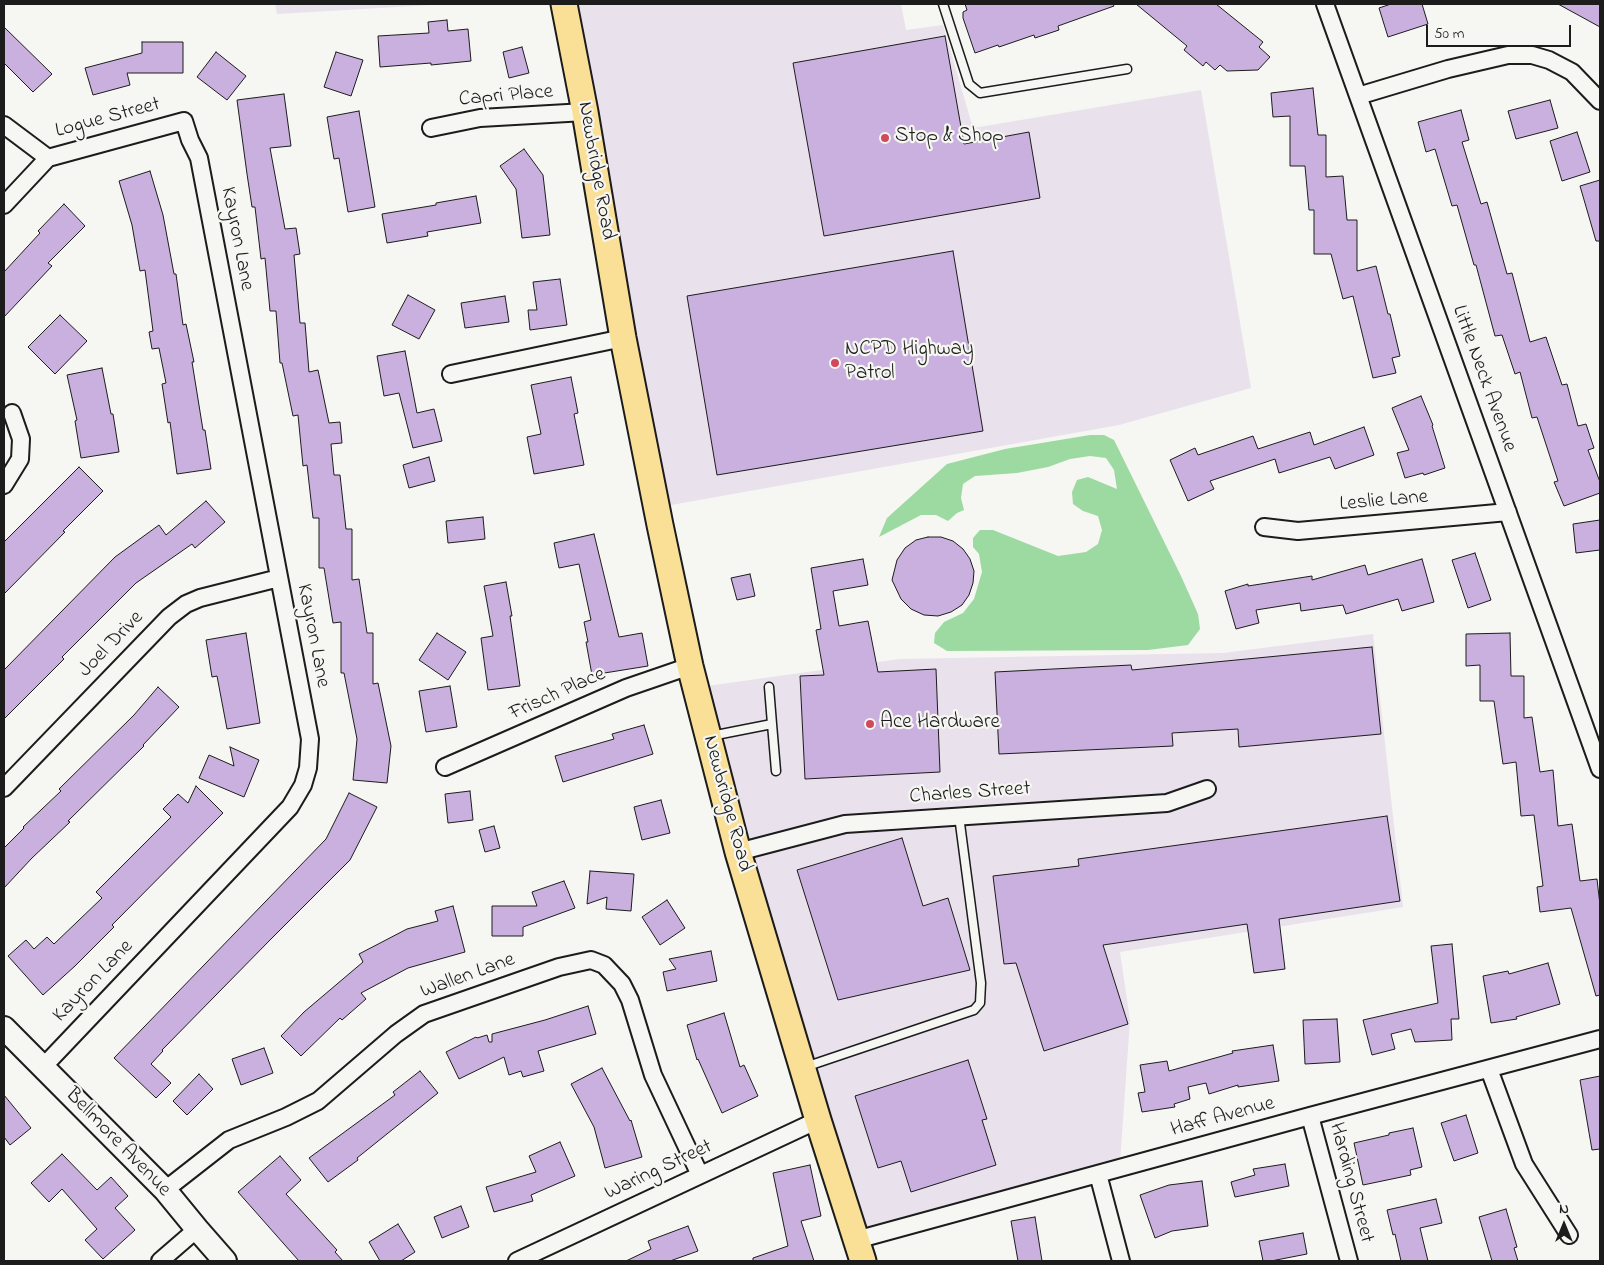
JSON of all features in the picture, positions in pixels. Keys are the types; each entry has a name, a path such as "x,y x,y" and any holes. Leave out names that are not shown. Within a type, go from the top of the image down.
{"main road":[{"name":"Newbridge Road","path":"564,4 585,112 623,338 690,666 738,852 818,1120 860,1250"},
{"name":"Bellmore Avenue","path":"7,1038 42,1067 166,1190 226,1261"}],"street":[{"name":"Little Neck Avenue","path":"1325,4 1600,769"},
{"path":"1358,96 1457,67 1508,55 1532,55 1549,60 1572,72 1600,101"},
{"name":"Capri Place","path":"431,128 480,118 585,112"},
{"name":"Logue Street","path":"4,205 48,158 184,121"},
{"name":"Kayron Lane","path":"42,1067 269,831 290,807 303,785 308,768 310,739 199,158 190,140 184,121"},
{"path":"4,125 48,158"},
{"path":"451,374 623,338"},
{"path":"4,485 20,459 21,438 12,413"},
{"name":"Leslie Lane","path":"1264,527 1298,531 1508,512"},
{"name":"Joel Drive","path":"4,788 169,617 186,604 200,598 279,578"},
{"name":"Frisch Place","path":"445,767 626,688 690,666"},
{"name":"Charles Street","path":"738,852 845,824 1167,803 1207,790"},
{"name":"Wallen Lane","path":"166,1190 229,1140 286,1117 318,1100 396,1034 424,1014 559,967 590,960 604,965 622,984 630,1000 654,1075 700,1175"},
{"name":"Haff Avenue","path":"860,1250 1098,1174 1600,1039"},
{"path":"1489,1069 1524,1164 1569,1235"},
{"name":"Harding Street","path":"1310,1116 1349,1261"},
{"name":"Waring Street","path":"517,1261 818,1120"},
{"path":"1098,1174 1121,1261"},
{"path":"160,1261 197,1229"}],"lane":[{"path":"942,4 969,84 980,93 1127,69"},
{"path":"769,687 776,772"},
{"path":"709,737 772,724"},
{"path":"803,1068 974,1010 980,1003 981,983 959,816"}],"shaded area":[{"path":"275,4 449,4 277,14"},
{"path":"568,4 901,4 906,30 943,25 973,128 1201,90 1251,388 1119,425 660,507"},
{"path":"1373,634 1403,907 1120,952 1130,1020 1120,1163 860,1235 700,687 900,659 1223,653"}],"green space":[{"path":"1090,435 1104,435 1114,440 1181,576 1198,614 1200,629 1188,645 1148,650 947,651 934,643 935,633 944,622 963,613 974,599 982,572 979,554 973,547 973,538 980,530 993,530 1058,556 1086,552 1098,544 1102,530 1098,516 1083,511 1073,504 1072,492 1077,480 1088,477 1117,489 1114,470 1106,458 1090,456 1070,459 1048,467 1017,473 975,476 963,484 961,498 964,510 948,521 936,515 921,515 879,537 887,518 947,464 1005,449"}],"building":[{"path":"965,4 1113,4 1114,6 1058,26 1059,30 1035,38 1034,35 975,53 963,18 963,12 967,10"},
{"path":"1136,4 1216,4 1263,42 1259,47 1270,57 1258,70 1227,71 1220,65 1215,70 1206,62 1203,66 1184,50 1187,46"},
{"path":"1391,4 1422,4 1428,24 1388,37 1379,8"},
{"path":"1558,4 1600,4 1600,27"},
{"path":"447,20 448,31 468,29 471,61 380,67 378,36 429,33 428,22"},
{"path":"4,27 52,74 33,92 4,63"},
{"name":"Stop & Shop","path":"945,36 964,144 1029,132 1040,198 824,236 793,63"},
{"path":"142,42 183,42 183,73 127,73 130,85 93,95 85,68 142,53"},
{"path":"522,47 529,73 509,78 503,52"},
{"path":"216,52 246,76 227,100 197,77"},
{"path":"336,52 363,60 351,96 324,87"},
{"path":"1313,88 1318,135 1326,135 1326,177 1343,176 1347,220 1357,220 1357,271 1376,266 1400,356 1392,358 1396,373 1373,378 1353,296 1343,299 1331,254 1314,254 1314,210 1309,210 1305,166 1290,166 1290,116 1273,117 1271,93"},
{"path":"284,94 291,146 270,148 285,229 296,228 300,254 294,255 300,323 305,323 309,372 318,370 329,423 340,422 342,443 331,444 334,475 340,475 346,529 352,529 352,580 359,579 367,633 373,633 373,684 378,683 391,746 387,783 353,780 357,739 344,673 341,673 341,622 333,623 324,568 319,568 319,518 313,518 307,465 303,466 298,415 293,416 282,363 280,363 276,311 270,311 265,258 261,259 255,207 252,207 247,174 237,100"},
{"path":"1550,100 1558,128 1516,139 1508,111"},
{"path":"1461,110 1469,140 1462,142 1481,204 1487,202 1507,274 1512,273 1530,342 1546,337 1562,385 1567,384 1578,426 1586,424 1594,448 1588,450 1600,482 1600,493 1564,506 1554,482 1558,481 1537,417 1532,418 1520,372 1515,374 1502,335 1495,336 1476,265 1474,265 1457,205 1452,206 1435,149 1426,152 1418,122"},
{"path":"359,111 375,207 348,212 339,158 334,159 327,117"},
{"path":"1577,132 1590,172 1562,181 1550,141"},
{"path":"524,149 543,175 550,235 522,238 516,189 500,166"},
{"path":"150,171 163,215 174,274 176,274 183,325 186,324 194,362 192,362 211,469 177,474 170,422 168,423 162,384 166,383 159,348 152,349 149,332 153,331 145,270 140,271 132,225 119,181"},
{"path":"1600,180 1600,241 1596,241 1580,186"},
{"path":"476,196 481,223 427,232 428,236 387,243 382,214"},
{"path":"64,204 85,226 48,263 52,266 4,317 4,272 40,233 38,231"},
{"name":"NCPD Highway Patrol","path":"953,251 983,431 717,475 687,296"},
{"path":"560,279 567,325 530,330 528,310 537,310 533,282"},
{"path":"408,295 435,310 419,339 392,325"},
{"path":"505,296 509,322 465,328 461,303"},
{"path":"60,315 87,341 55,374 28,347"},
{"path":"405,351 417,413 434,409 442,441 413,448 399,393 384,396 377,356"},
{"path":"102,368 111,414 113,414 119,452 81,458 75,421 77,420 67,375"},
{"path":"571,377 578,413 574,414 584,465 534,474 527,437 541,434 531,385"},
{"path":"1421,396 1433,425 1445,468 1424,475 1423,473 1405,478 1397,453 1409,450 1392,408"},
{"path":"1364,427 1374,455 1335,469 1330,457 1279,473 1275,459 1210,481 1214,489 1188,501 1170,460 1195,448 1198,455 1253,436 1258,449 1310,432 1314,445"},
{"path":"429,457 435,481 409,488 403,465"},
{"path":"79,467 103,491 4,594 4,542"},
{"path":"206,501 225,522 195,548 192,544 136,583 62,657 64,659 4,719 4,670 115,557 159,525 166,535"},
{"path":"483,517 485,539 448,543 446,521"},
{"path":"1600,520 1600,550 1576,553 1573,524"},
{"path":"594,534 619,637 642,633 648,666 592,675 584,622 591,620 579,564 559,568 554,543"},
{"path":"928,537 941,537 953,541 963,549 970,559 974,571 969,595 962,605 951,612 938,616 924,615 911,609 901,599 892,580 897,560 905,548 916,540"},
{"path":"1475,553 1491,600 1468,608 1452,560"},
{"name":"Ace Hardware","path":"863,559 868,585 833,591 839,626 868,621 878,672 936,669 940,772 805,779 800,676 824,675 816,630 821,629 811,568"},
{"path":"1422,559 1434,602 1402,611 1398,599 1346,614 1343,605 1301,611 1300,603 1256,610 1259,623 1236,629 1225,591 1248,584 1248,586 1312,576 1312,580 1365,565 1368,575"},
{"path":"750,574 755,596 737,600 731,578"},
{"path":"506,582 520,686 488,690 481,638 493,636 484,586"},
{"path":"246,633 260,723 227,729 217,676 212,677 206,640"},
{"path":"437,633 466,652 448,680 419,660"},
{"path":"1510,633 1511,676 1524,676 1524,718 1532,717 1540,772 1553,770 1558,826 1572,824 1580,881 1597,879 1600,905 1600,995 1596,996 1571,908 1540,912 1537,887 1543,886 1534,815 1521,816 1516,762 1503,764 1494,701 1480,701 1480,665 1466,666 1466,634"},
{"path":"1372,647 1381,734 1239,747 1238,729 1172,733 1173,746 999,754 995,672 1131,665 1132,670"},
{"path":"450,686 457,727 426,732 419,691"},
{"path":"158,687 179,707 144,746 4,888 4,848 61,791 59,789 134,715"},
{"path":"644,725 653,754 563,782 555,756 614,739 612,734"},
{"path":"230,747 259,760 244,797 199,778 209,755 234,766"},
{"path":"196,786 223,813 112,925 114,927 43,995 8,956 26,940 34,949 47,937 54,944 102,898 96,892 171,817 163,809 178,794 188,803"},
{"path":"470,791 473,820 448,823 445,794"},
{"path":"349,793 377,807 350,860 162,1050 151,1064 171,1083 156,1098 114,1058 326,839"},
{"path":"661,800 670,833 642,840 634,807"},
{"path":"1387,816 1400,901 1279,919 1285,969 1254,973 1247,924 1103,945 1128,1024 1044,1051 1016,963 1004,964 993,876 1079,866 1078,859"},
{"path":"494,826 500,848 485,852 479,830"},
{"path":"902,838 923,906 948,898 970,970 838,1000 797,870"},
{"path":"590,871 634,874 631,911 606,909 607,897 587,904"},
{"path":"564,881 575,908 523,927 523,936 492,936 492,906 537,906 532,892"},
{"path":"667,900 685,928 660,945 642,917"},
{"path":"453,906 465,952 408,968 361,993 366,999 342,1020 340,1018 301,1056 281,1036 304,1012 363,962 359,954 407,929 438,921 435,911"},
{"path":"1452,944 1459,1019 1451,1019 1452,1040 1415,1042 1411,1029 1391,1034 1395,1049 1372,1055 1363,1020 1438,1003 1431,946"},
{"path":"711,951 717,981 667,991 663,972 676,969 669,959"},
{"path":"1548,963 1560,1004 1516,1017 1517,1019 1491,1023 1483,976 1508,971 1509,974"},
{"path":"588,1006 596,1034 538,1051 544,1071 523,1077 521,1071 509,1075 504,1057 459,1079 446,1052 476,1037 487,1035 489,1042 492,1042 492,1034"},
{"path":"724,1013 740,1067 744,1065 758,1096 722,1113 697,1060 687,1025"},
{"path":"1337,1019 1340,1062 1305,1064 1303,1020"},
{"path":"1273,1045 1279,1081 1238,1087 1238,1085 1209,1094 1206,1083 1188,1087 1190,1099 1174,1104 1175,1107 1142,1112 1138,1093 1145,1092 1140,1065 1167,1061 1169,1071 1233,1053 1232,1051"},
{"path":"264,1048 273,1073 241,1085 232,1059"},
{"path":"968,1060 987,1119 982,1120 996,1165 911,1192 901,1161 878,1168 855,1096"},
{"path":"602,1068 631,1120 642,1157 605,1168 594,1127 571,1084"},
{"path":"420,1071 438,1093 357,1158 358,1160 328,1182 309,1158 395,1095 393,1092"},
{"path":"199,1074 213,1089 187,1115 173,1101"},
{"path":"1600,1076 1600,1149 1592,1150 1580,1080"},
{"path":"4,1095 31,1128 10,1145 4,1137"},
{"path":"1466,1115 1478,1153 1454,1161 1441,1123"},
{"path":"1413,1128 1422,1167 1410,1170 1411,1175 1363,1185 1354,1143"},
{"path":"560,1142 575,1176 531,1195 533,1201 494,1212 486,1187 536,1172 529,1156"},
{"path":"62,1154 97,1190 111,1177 128,1196 115,1208 135,1230 103,1259 85,1240 97,1229 62,1189 49,1202 31,1183"},
{"path":"280,1156 301,1180 286,1194 337,1250 335,1252 343,1261 299,1261 238,1192"},
{"path":"1285,1164 1289,1186 1235,1197 1231,1182 1255,1175 1253,1169"},
{"path":"810,1165 821,1216 801,1221 814,1261 753,1261 753,1258 788,1246 773,1173"},
{"path":"1202,1181 1208,1226 1172,1231 1155,1238 1140,1195 1169,1185"},
{"path":"1436,1199 1442,1223 1420,1228 1428,1261 1401,1261 1387,1210"},
{"path":"461,1206 469,1227 442,1238 434,1217"},
{"path":"1506,1209 1517,1247 1514,1248 1518,1261 1492,1261 1479,1217"},
{"path":"1035,1217 1042,1261 1018,1261 1011,1221"},
{"path":"398,1224 415,1252 401,1261 380,1261 369,1242"},
{"path":"688,1226 698,1251 670,1261 626,1261 651,1249 648,1241"},
{"path":"1303,1233 1307,1254 1263,1261 1259,1241"}],"place":[{"name":"Stop & Shop","path":"885,138"},
{"name":"NCPD Highway Patrol","path":"835,363"},
{"name":"Ace Hardware","path":"870,724"}]}
